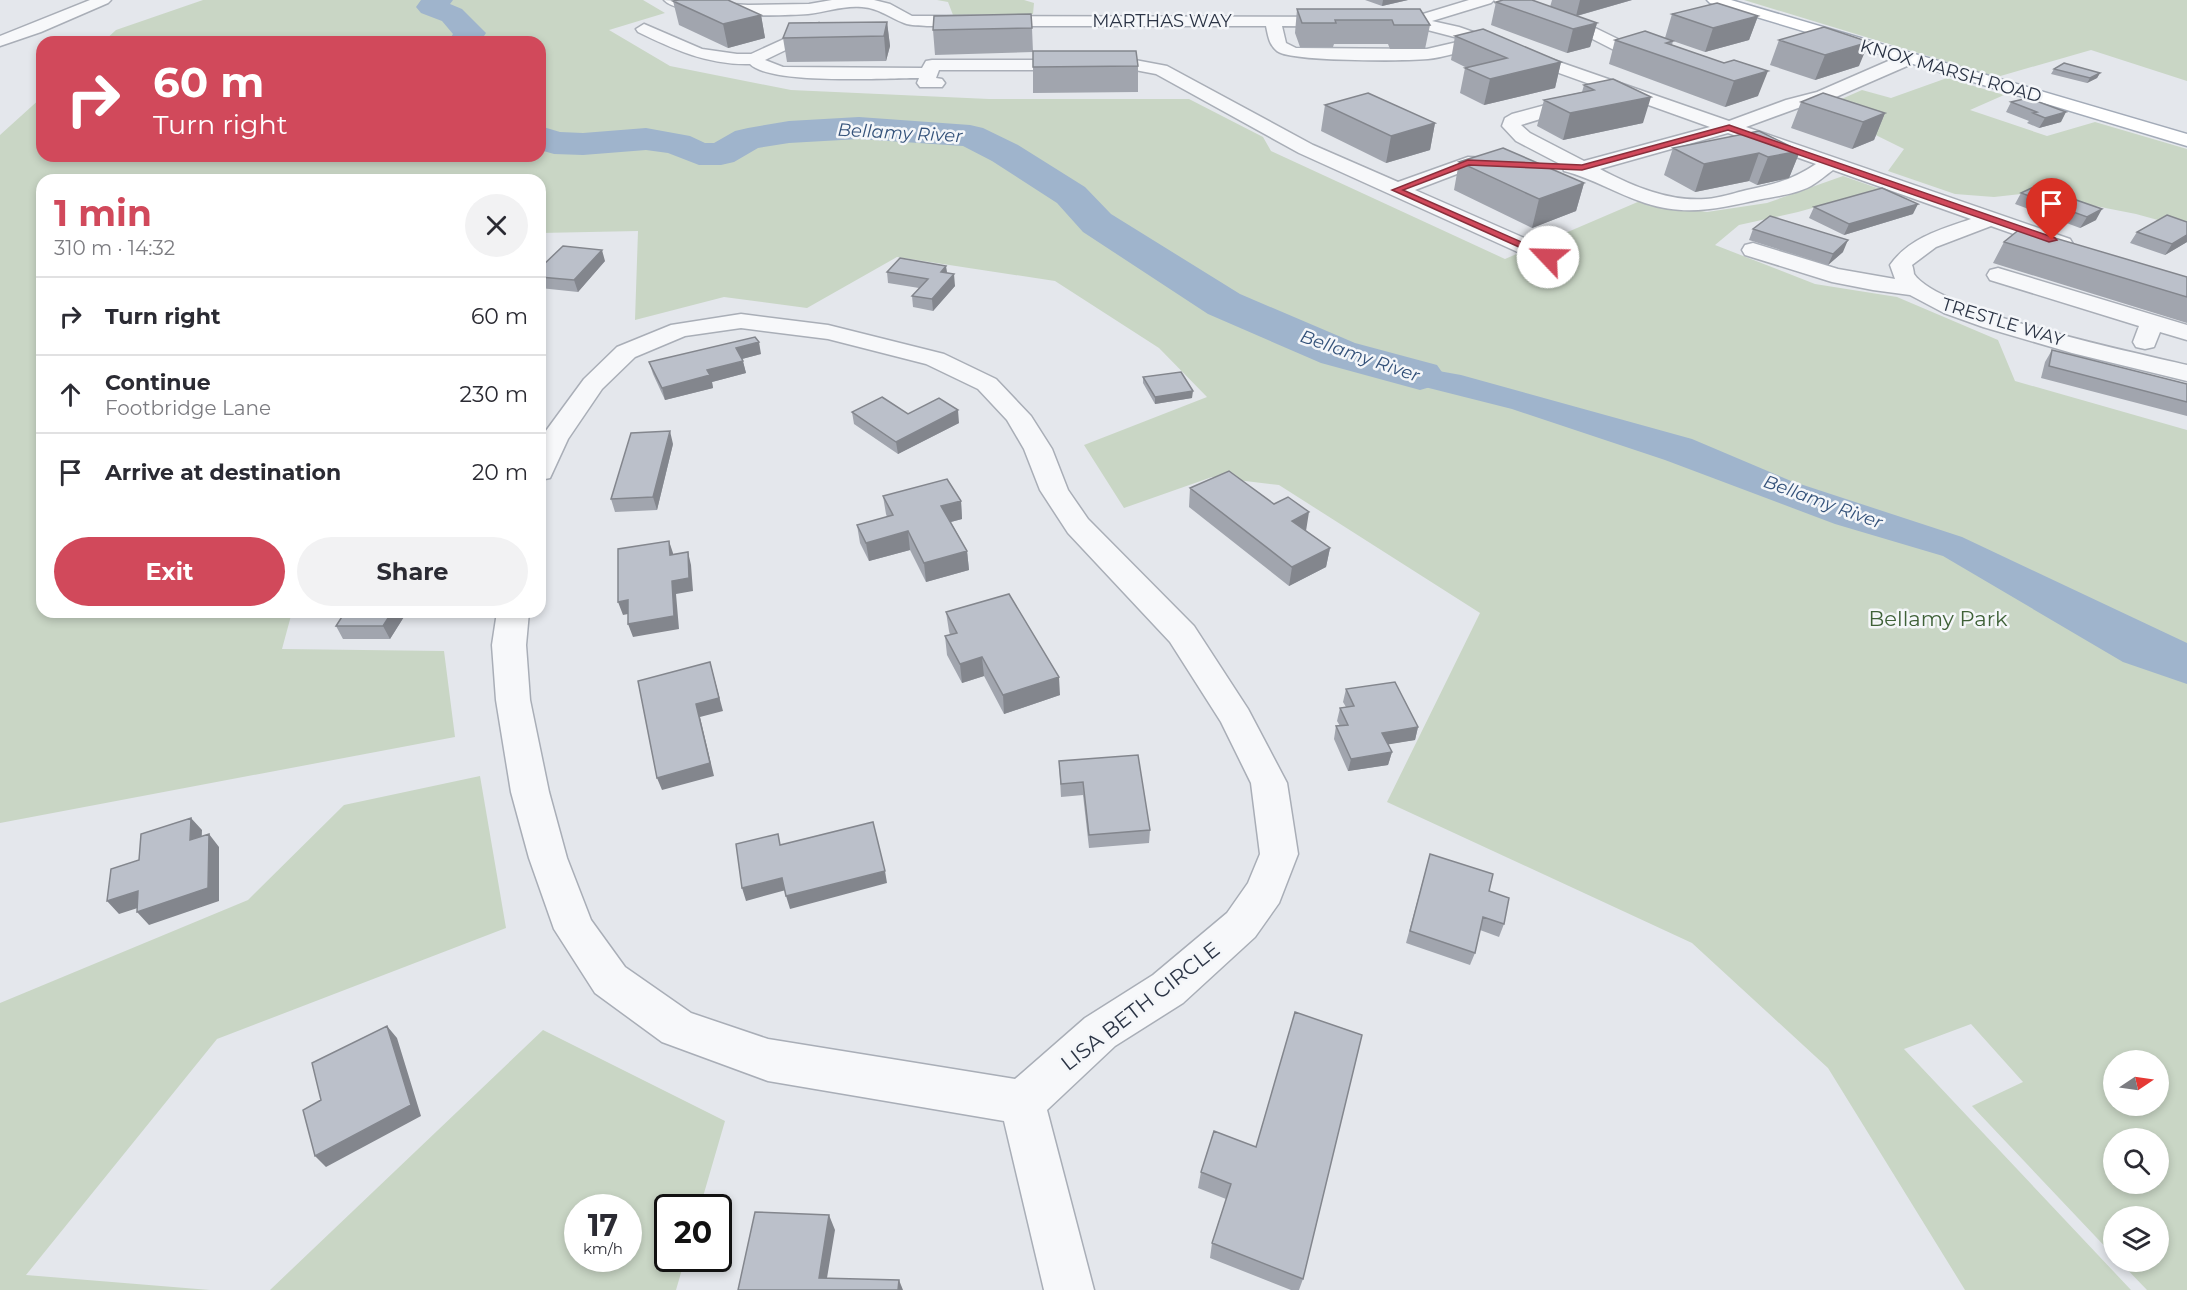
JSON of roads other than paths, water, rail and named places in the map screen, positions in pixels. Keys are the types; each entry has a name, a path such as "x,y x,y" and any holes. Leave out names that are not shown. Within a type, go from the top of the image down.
{"main road":[{"name":"KNOX MARSH ROAD","path":"1715,0 2187,140"}],"street":[{"path":"0,41 103,0"},
{"name":"MARTHAS WAY","path":"672,0 688,6 706,8 809,9 840,3 863,2 885,7 909,20"},
{"path":"1501,0 1584,27 1624,49 1670,62"},
{"path":"1416,22 1476,1"},
{"path":"1237,2 1240,21"},
{"path":"1333,6 1351,14 1360,22"},
{"path":"644,29 703,57 726,60 753,59 826,28 812,22 809,9"},
{"name":"MARTHAS WAY","path":"883,24 909,20 1051,29 1240,21 1416,22"},
{"path":"1273,21 1278,44 1287,52 1296,54 1427,54 1451,50 1480,40"},
{"path":"1416,22 1454,30 2079,249"},
{"path":"1051,29 1051,66"},
{"path":"1572,71 1624,49"},
{"path":"753,59 761,66 782,72 929,73"},
{"path":"1396,190 1468,163 1582,168 1729,127 1792,104 1823,96 1908,59"},
{"path":"948,83 926,83 932,65 1017,74 1051,66 1135,65 1161,70 1306,149 1548,257"},
{"path":"1622,89 1518,118 1512,122 1511,126 1523,137 1609,182 1653,199 1681,205 1707,205 1787,188 1803,182 1831,163"},
{"path":"1768,95 1792,104"},
{"name":"TRESTLE WAY","path":"1990,219 1919,246 1907,255 1900,265 1904,278 1935,301 1986,321 2187,373"},
{"path":"1753,250 1832,276 1879,286 1915,288"},
{"path":"1998,275 2187,333"},
{"name":"LISA BETH CIRCLE","path":"546,458 554,439 592,384 626,352 680,330 741,321 828,332 935,359 987,384 1018,416 1038,449 1054,490 1078,526 1182,634 1236,718 1269,783 1279,855 1264,891 1241,926 1168,989 1100,1032 1022,1102"},
{"path":"2140,360 2152,322"},
{"path":"512,618 509,645 513,700 536,814 548,858 574,929 610,980 677,1028 768,1060 1022,1102 1069,1290"}],"water":[{"path":"1338,353 1461,375 1692,439 1791,481 1962,537 2187,643 2187,684 2123,662 1943,556 1835,524 1665,460 1512,409 1405,382"}],"waterway":[{"name":"Bellamy River","path":"439,0 435,1 431,7 452,15 471,33 468,36"},
{"name":"Bellamy River","path":"546,140 554,143 583,144 646,139 677,144 699,154 721,154 748,139 789,132 859,128 970,136 1005,153 1071,195 1097,223 1224,304 1338,353 1420,375"}],"park label":[{"name":"Bellamy Park","path":"1938,618"}]}
